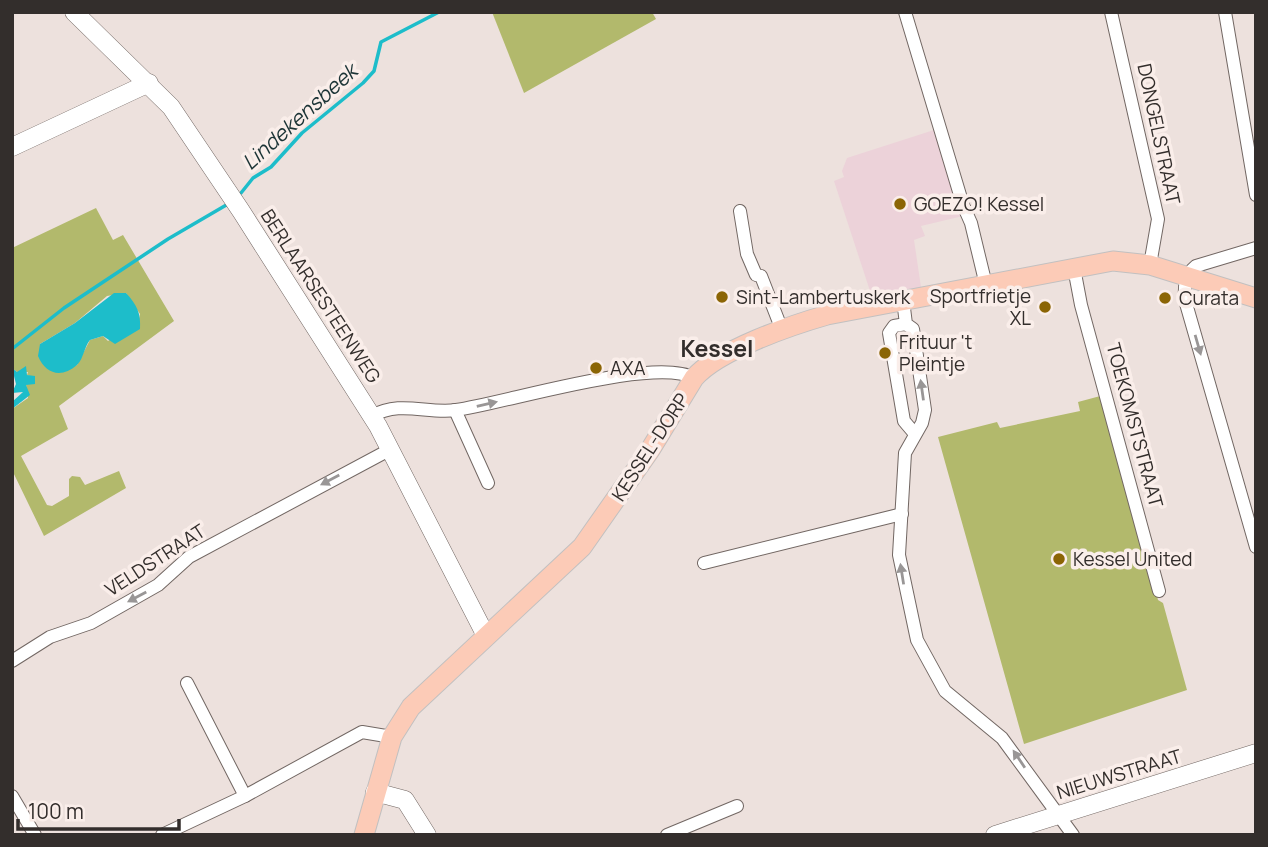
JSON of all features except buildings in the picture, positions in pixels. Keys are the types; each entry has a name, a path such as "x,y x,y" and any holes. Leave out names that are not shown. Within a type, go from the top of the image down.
{"main road":[{"name":"KESSEL-DORP","path":"364,835 391,737 411,707 582,547 650,450 694,378 710,364 782,330 827,315 1112,261 1150,265 1186,279 1256,298"}],"street":[{"name":"BERLAARSESTEENWEG","path":"74,12 171,107 233,199 372,416 486,636"},
{"path":"905,12 963,205 971,223 986,285"},
{"name":"DONGELSTRAAT","path":"1111,12 1158,219 1150,265"},
{"path":"1225,12 1256,195"},
{"path":"12,147 149,83"},
{"path":"740,211 747,254 756,275 761,276 782,330"},
{"path":"1256,247 1196,265 1186,279 1185,300 1256,547"},
{"name":"TOEKOMSTSTRAAT","path":"1074,268 1159,592"},
{"path":"903,300 906,324"},
{"path":"915,434 904,421 889,333 894,326 906,324 913,329 925,410 922,423 905,453 899,555 908,610 917,640 947,693 1011,748 1073,835"},
{"path":"372,416 391,407 455,410 569,384 656,373 684,373 694,378"},
{"path":"455,410 488,483"},
{"name":"VELDSTRAAT","path":"12,661 50,637 90,624 158,586 189,557 391,449"},
{"path":"704,563 901,514"},
{"path":"187,683 245,796"},
{"path":"162,835 245,796 362,732 391,737"},
{"name":"NIEUWSTRAAT","path":"995,835 1256,753"},
{"path":"375,792 405,800 427,835"},
{"path":"12,796 35,835"},
{"path":"667,835 737,806"}],"shaded area":[{"name":"GOEZO! Kessel","path":"937,129 963,216 921,226 925,236 914,240 921,287 872,297 834,181 844,177 842,171 847,158"}],"green space":[{"path":"492,12 652,12 656,19 524,93"},
{"path":"96,208 113,240 123,235 174,321 59,406 68,429 21,456 47,505 52,506 69,496 69,479 72,476 80,477 85,485 119,471 126,488 44,536 12,470 12,409 28,398 26,385 35,378 27,375 28,372 17,372 12,368 12,248","holes":["126,293 140,314 139,319 108,341 103,336 90,340 77,365 69,368 40,344 75,323 107,296"]},
{"name":"Kessel United","path":"1104,395 1158,600 1163,603 1187,690 1024,744 938,437 997,422 1000,428 1080,411 1078,402"}],"water":[{"path":"114,293 126,293 133,301 140,318 140,329 115,344 103,336 90,340 77,365 66,372 50,371 45,367 38,356 40,344 75,323"},
{"path":"26,366 27,375 35,376 35,384 26,385 30,395 12,409 12,402 23,392 12,393 16,384 12,368 17,372"}],"waterway":[{"name":"Lindekensbeek","path":"241,193 253,178 271,167 302,133 363,83 374,71 381,42 439,12"},
{"name":"Lindekensbeek","path":"12,349 64,308 168,239 228,204"}],"place":[{"name":"GOEZO! Kessel","path":"900,204"},
{"name":"Sint-Lambertuskerk","path":"722,297"},
{"name":"Curata","path":"1165,298"},
{"name":"Sportfrietje XL","path":"1045,307"},
{"name":"Frituur 't Pleintje","path":"885,353"},
{"name":"AXA","path":"596,368"},
{"name":"Kessel United","path":"1059,559"}],"district":[{"name":"Kessel","path":"717,349"}]}
